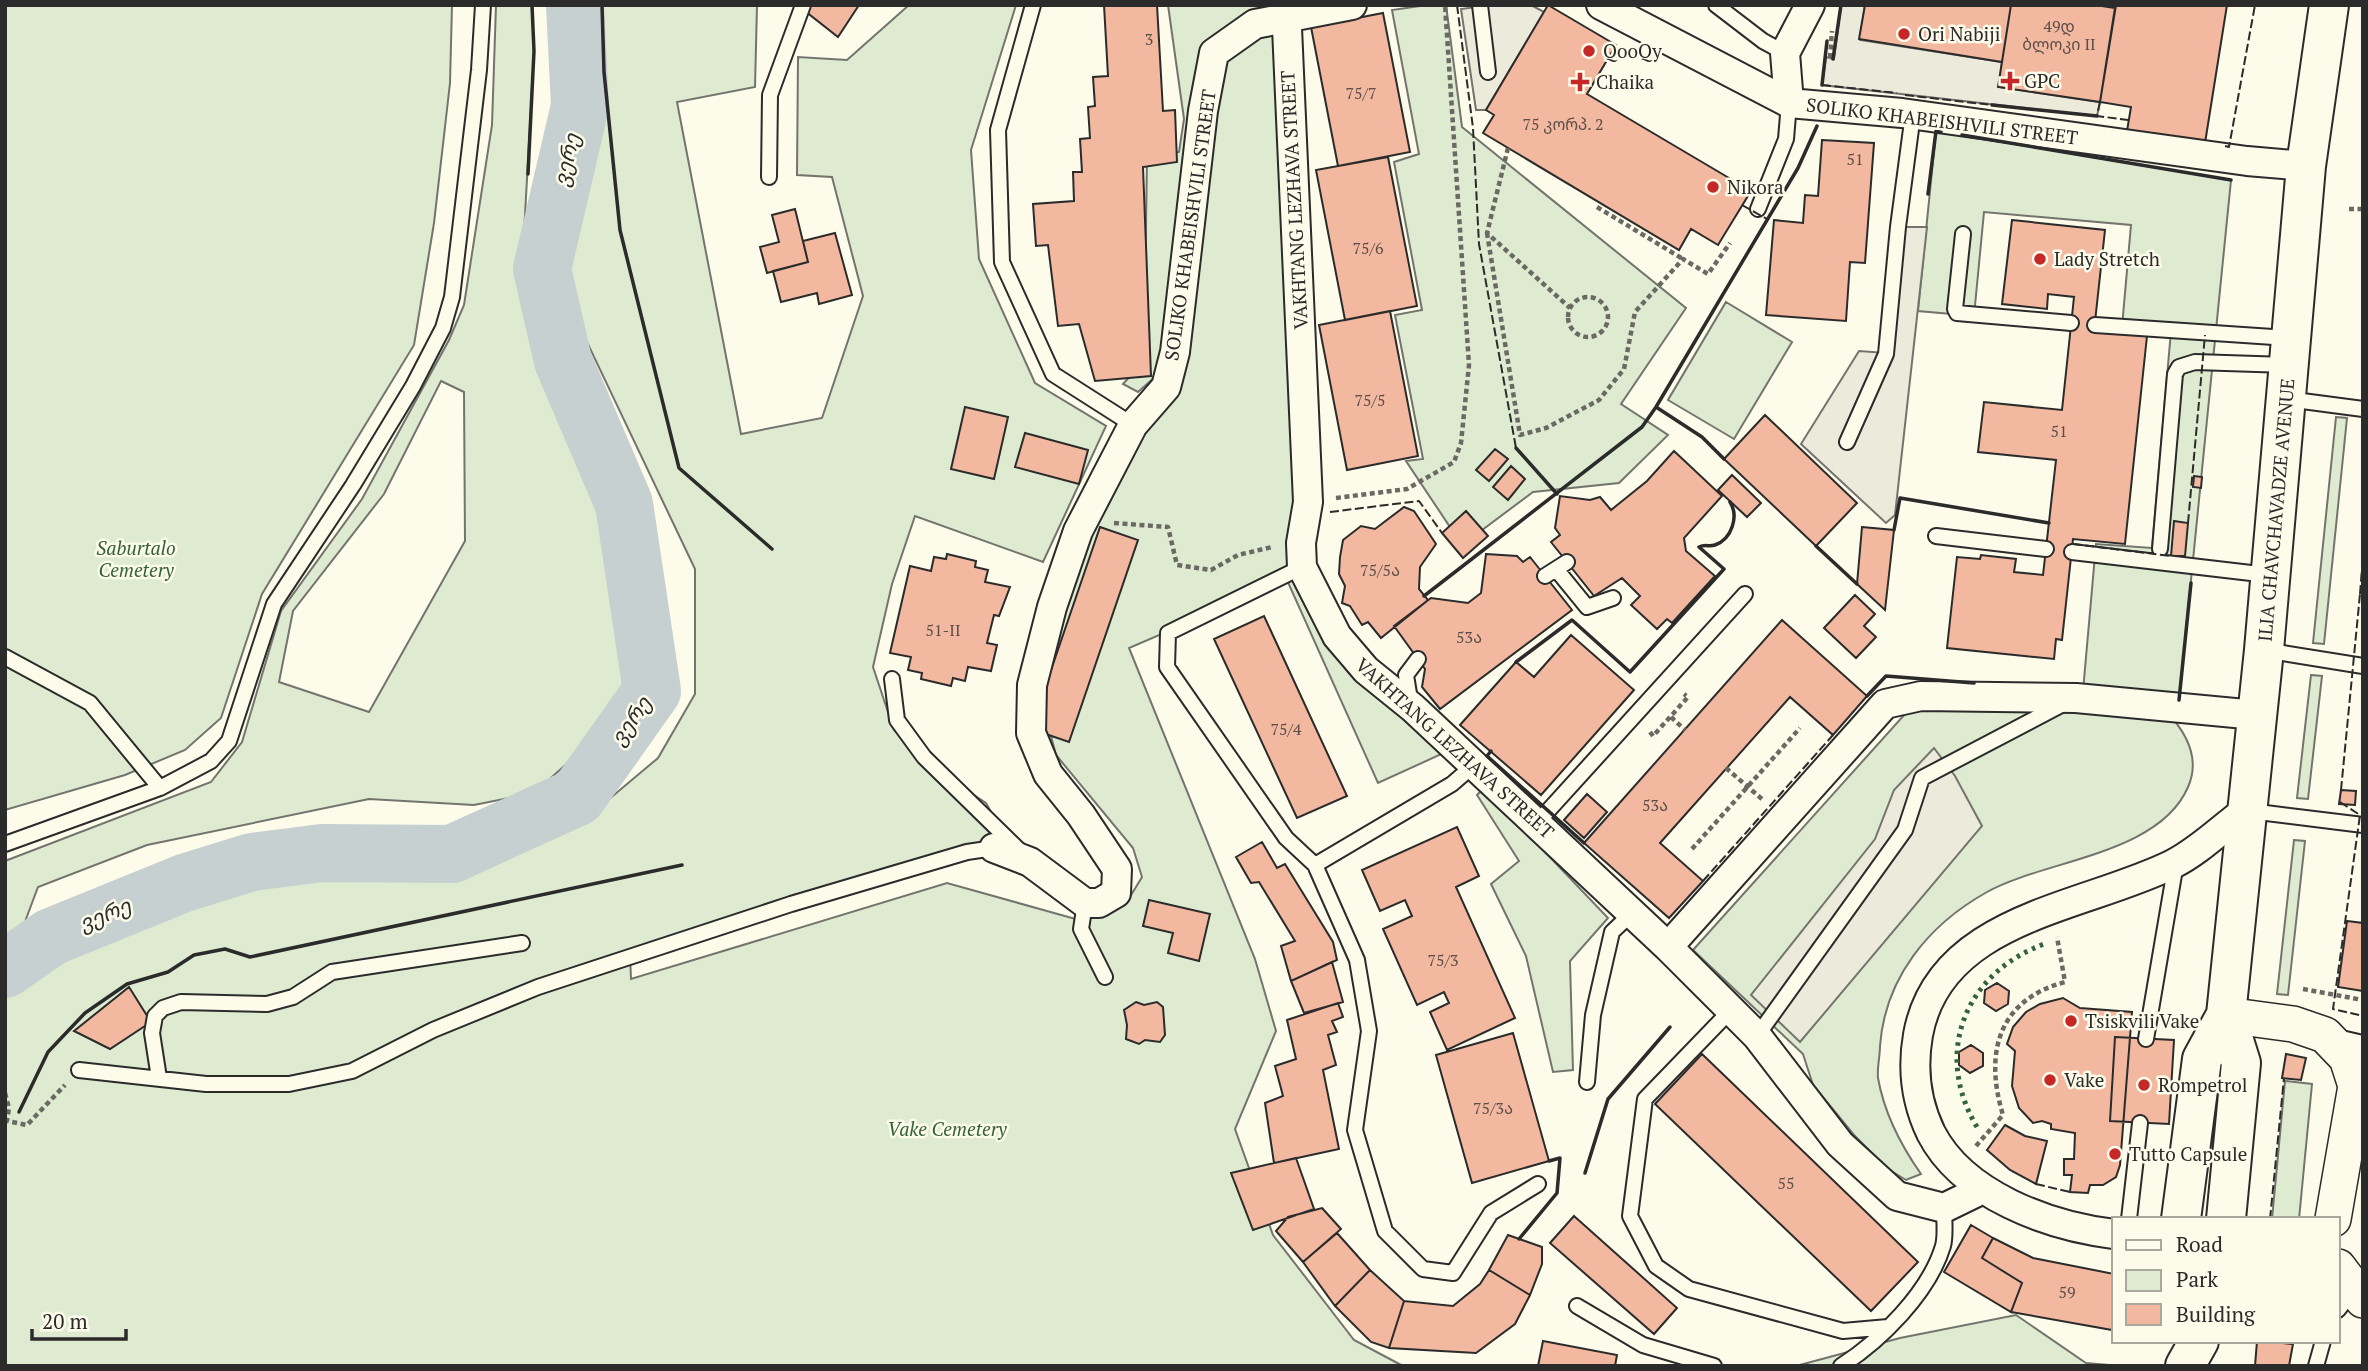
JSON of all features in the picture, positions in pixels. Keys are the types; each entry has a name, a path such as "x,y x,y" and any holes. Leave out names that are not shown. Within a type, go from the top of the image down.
{"main road":[{"name":"ILIA CHAVCHAVADZE AVENUE","path":"2226,1217 2241,1063 2226,1014 2245,811 2264,650 2306,166 2329,5"},
{"name":"ILIA CHAVCHAVADZE AVENUE","path":"2181,1217 2202,1059 2226,1014"},
{"path":"2178,1343 2184,1366"},
{"path":"2184,1366 2198,1343"}],"street":[{"name":"SOLIKO KHABEISHVILI STREET","path":"1086,903 1099,903 1116,893 1117,869 1082,815 1048,774 1031,733 1032,685 1048,620 1078,531 1133,425 1166,387 1175,352 1203,111 1214,53 1255,24 1286,11 1352,5"},
{"name":"SOLIKO KHABEISHVILI STREET","path":"1601,5 1789,103 1913,114 2234,159 2306,166"},
{"path":"1789,103 1785,52 1810,5"},
{"name":"VAKHTANG LEZHAVA STREET","path":"1286,11 1308,502 1301,555 1337,636 1366,670 1413,708 1537,822 1757,1036 1850,1152 1897,1196 1944,1208"},
{"path":"1668,947 1885,704 1921,696 2076,698 2256,715"},
{"path":"2112,1233 2033,1213 1981,1190 1941,1152 1921,1111 1914,1060 1922,1013 1951,969 1988,936 2051,908 2113,890 2176,863 2245,811"},
{"path":"994,848 1030,862 1086,903"},
{"path":"2226,1014 2294,1024 2325,1035 2347,1058 2356,1086 2333,1217"},
{"path":"1944,1208 1981,1190"}],"lane":[{"path":"5,844 160,788 211,761 229,741 274,604 353,485 413,386 443,328 452,297 479,70 483,5"},
{"path":"769,177 770,95 803,5"},
{"path":"1033,5 998,130 1002,262 1054,374 1133,425"},
{"path":"1480,5 1488,72"},
{"path":"1716,5 1763,41 1785,52"},
{"path":"1758,209 1786,139 1789,103"},
{"path":"1847,442 1886,354 1898,227 1913,114"},
{"path":"1963,234 1955,309 1958,313 2071,323"},
{"path":"2095,325 2288,367 2363,409"},
{"path":"2160,549 2175,374 2179,367 2194,362 2288,367"},
{"path":"1936,536 2046,549"},
{"path":"2072,552 2270,576"},
{"path":"1301,555 1168,633 1167,667 1286,838 1315,865 1357,960 1369,1031 1355,1130 1385,1231 1423,1269 1453,1273 1491,1213 1538,1184"},
{"path":"1556,569 1587,607 1613,598"},
{"path":"1537,822 1745,594"},
{"path":"2264,650 2363,666"},
{"path":"5,657 90,703 160,788"},
{"path":"1413,708 1406,675 1418,659"},
{"path":"892,679 897,720 924,757 1030,862"},
{"path":"1757,1036 1905,830 1923,778 2076,698"},
{"path":"1315,865 1452,784 1474,765"},
{"path":"2245,811 2363,825"},
{"path":"79,1070 206,1084 289,1084 352,1071 433,1030 538,987 803,900 967,852 994,848"},
{"path":"2146,1039 2176,863"},
{"path":"1086,903 1082,929 1105,977"},
{"path":"1587,1082 1593,1015 1612,932 1632,912"},
{"path":"159,1079 152,1033 155,1016 163,1008 181,1002 267,1004 293,996 332,972 522,943"},
{"path":"1731,1010 1645,1099 1630,1216 1656,1266 1689,1289 1843,1331 1888,1327"},
{"path":"2325,1035 2363,1043"},
{"path":"2129,1217 2140,1123"},
{"path":"1841,1366 1868,1349 1915,1300 1943,1246 1944,1208"},
{"path":"1577,1306 1643,1345 1714,1366"},
{"path":"2316,1366 2322,1343"}],"path":[{"path":"1308,502 1407,489 1454,462 1461,443 1469,365 1445,5"},
{"path":"1830,58 1831,40"},
{"path":"1508,148 1487,233 1520,435 1546,428 1599,400 1624,369 1635,312 1683,260"},
{"path":"1597,207 1708,274 1730,243"},
{"path":"2349,209 2363,209"},
{"path":"1487,233 1570,308"},
{"path":"1588,297 1601,301 1609,313 1607,327 1591,338 1579,336 1568,320 1570,308 1588,297"},
{"path":"1089,511 1112,523 1168,527 1177,565 1212,570 1238,555 1260,549 1301,555"},
{"path":"1653,736 1688,697"},
{"path":"1671,717 1685,730"},
{"path":"1692,849 1800,728"},
{"path":"1727,768 1769,806"},
{"path":"1956,1167 2003,1115 1995,1088 1994,1070 1999,1039 2009,1016 2025,1000 2047,987 2065,982 2051,908"},
{"path":"2303,989 2363,1000"},
{"path":"5,1093 9,1108 7,1121 27,1125 79,1070"}],"green space":[{"name":"Saburtalo Cemetery","path":"5,5 452,5 450,83 434,223 414,345 262,594 221,718 185,750 125,775 5,810"},
{"path":"496,5 532,5 534,51 521,288 529,320 607,499 632,609 632,691 589,744 534,793 474,805 369,799 147,845 38,887 5,975 5,861 211,782 242,742 281,611 362,499 449,340 464,305 492,125","holes":["441,381 464,392 465,541 369,712 279,682 293,611 384,494"]},
{"name":"Vake Cemetery","path":"602,5 757,5 755,87 677,102 741,434 822,418 863,296 832,177 797,175 798,57 847,60 909,5 1016,5 971,150 979,259 1035,383 1106,426 1043,562 915,516 892,584 873,667 894,730 940,773 986,803 1007,841 630,955 631,979 947,883 1079,920 1107,914 1125,905 1142,877 1133,848 1056,755 1042,702 1074,571 1138,431 1170,394 1221,58 1280,26 1303,545 1358,667 1448,751 1378,783 1287,580 1129,648 1255,959 1276,1031 1235,1129 1273,1235 1354,1340 1403,1366 5,1366 5,998 48,960 183,905 325,869 449,872 583,821 658,758 695,694 695,569 585,338 568,267 604,72"},
{"path":"1168,5 1280,5 1216,41 1165,350 1156,376 1138,392 1123,384 1144,361 1147,157 1179,152 1184,119"},
{"path":"1446,5 1462,127 1686,308 1621,404 1668,435 1619,483 1533,492 1462,545 1406,461 1423,459 1395,315 1422,310 1394,162 1419,154 1392,10"},
{"path":"1936,131 2231,180 2179,700 2083,691 2096,544 2152,548 2171,331 2122,327 2131,225 1984,212 1974,316 1918,311"},
{"path":"1726,302 1792,342 1734,439 1668,400"},
{"path":"2336,417 2347,418 2324,644 2313,643"},
{"path":"2311,675 2322,676 2308,799 2297,798"},
{"path":"1930,702 2166,711 2185,737 2193,766 2188,787 2173,810 2152,828 2127,842 2011,881 1987,892 1946,920 1913,956 1900,976 1891,998 1884,1021 1878,1070 1889,1116 1921,1174 1906,1180 1888,1169 1854,1135 1813,1085 1803,1054 1693,950 1905,714"},
{"path":"1484,788 1608,918 1570,961 1573,1070 1553,1072 1526,956 1491,884 1519,861 1477,795"},
{"path":"2294,840 2305,841 2288,995 2277,994"},
{"path":"2285,1081 2312,1084 2299,1217 2272,1217"},
{"path":"2016,1315 2086,1363 2121,1366 1796,1366 1900,1338"}],"shaded area":[{"path":"1491,5 1531,5 1544,12 1486,110 1476,110 1461,9"},
{"path":"1841,5 1865,5 1860,40 2002,62 1999,87 2100,102 2097,116 1822,85 1826,57 1834,59"},
{"path":"1898,227 1927,227 1895,515 1886,523 1801,444 1859,351 1886,353"},
{"path":"1934,748 1955,776 1982,826 1800,1042 1751,995 1875,839 1894,790"}],"building":[{"path":"810,5 859,5 838,37 805,11"},
{"path":"1104,5 1157,5 1163,111 1175,110 1177,162 1143,167 1151,376 1095,381 1079,324 1058,326 1048,245 1036,246 1033,204 1074,201 1073,172 1082,172 1080,139 1090,138 1088,107 1095,106 1093,77 1108,76"},
{"path":"1548,5 1616,45 1587,94 1751,191 1718,245 1691,229 1679,250 1483,133 1494,115 1486,110"},
{"path":"1865,5 2011,5 2002,62 1859,39"},
{"path":"2011,5 2095,5 2115,8 2100,102 1998,87"},
{"path":"2116,5 2227,5 2205,143 2127,131 2131,107 2100,102"},
{"path":"1383,13 1410,152 1338,166 1311,27"},
{"path":"1822,140 1874,143 1865,263 1850,262 1846,321 1766,315 1774,220 1803,223 1805,195 1818,196"},
{"path":"1388,157 1417,306 1345,320 1316,170"},
{"path":"795,209 808,262 767,273 760,247 779,242 772,215"},
{"path":"2012,220 2105,230 2094,331 2147,336 2125,544 2073,539 2062,640 2056,639 2054,659 1947,648 1957,557 1980,559 1981,555 2016,559 2014,572 2043,575 2056,460 1978,452 1984,402 2062,410 2074,297 2048,294 2047,309 2002,304"},
{"path":"835,233 852,295 819,304 817,293 781,302 773,271 808,262 803,241"},
{"path":"1390,311 1418,456 1347,470 1319,325"},
{"path":"965,407 1008,417 994,479 951,469"},
{"path":"1765,415 1857,503 1816,546 1724,459"},
{"path":"1025,433 1088,450 1079,484 1015,467"},
{"path":"1495,449 1508,459 1489,481 1476,470"},
{"path":"1674,451 1722,496 1684,538 1686,551 1715,576 1672,623 1667,619 1657,629 1631,605 1640,596 1622,578 1594,596 1551,542 1560,535 1555,528 1560,496 1590,500 1600,497 1611,510 1647,481"},
{"path":"1511,466 1525,479 1508,500 1493,487"},
{"path":"1732,475 1761,503 1747,517 1718,490"},
{"path":"2194,476 2202,477 2201,488 2193,487"},
{"path":"1404,507 1414,511 1436,544 1420,567 1419,589 1428,600 1381,638 1368,622 1362,625 1350,606 1342,603 1345,586 1339,574 1340,557 1343,540 1361,526 1375,529"},
{"path":"1466,511 1488,536 1463,558 1442,533"},
{"path":"2174,521 2188,523 2185,556 2171,556"},
{"path":"1100,527 1138,540 1069,742 1037,731 1037,711"},
{"path":"1862,527 1894,530 1885,610 1857,584"},
{"path":"947,554 976,561 975,567 988,570 985,582 1010,587 999,616 994,615 987,643 997,645 991,671 968,667 965,681 953,678 951,686 921,679 922,673 908,670 911,657 890,653 910,566 931,571 934,557 946,559"},
{"path":"1486,554 1517,556 1523,562 1530,557 1572,610 1440,709 1422,687 1425,669 1394,626 1431,598 1468,603 1481,593"},
{"path":"1855,595 1875,614 1864,626 1876,637 1856,658 1824,628"},
{"path":"1264,616 1347,796 1297,818 1214,639"},
{"path":"1782,620 1867,696 1833,735 1790,697 1660,843 1703,881 1669,918 1584,843"},
{"path":"1571,635 1634,690 1541,795 1460,725 1516,662 1534,677"},
{"path":"2341,790 2356,791 2355,805 2339,804"},
{"path":"1587,794 1607,812 1584,838 1564,820"},
{"path":"1457,827 1479,876 1456,887 1515,1018 1447,1050 1430,1012 1449,1003 1444,992 1417,1005 1383,929 1412,916 1405,900 1380,911 1362,870"},
{"path":"1262,842 1277,868 1285,864 1333,942 1337,960 1291,981 1281,946 1295,941 1259,882 1251,883 1236,857"},
{"path":"1149,900 1210,914 1199,961 1168,953 1173,933 1143,926"},
{"path":"2347,921 2363,923 2363,991 2338,987"},
{"path":"1332,962 1343,1002 1304,1013 1291,981"},
{"path":"1997,983 2009,991 2008,1004 1996,1011 1984,1003 1985,990"},
{"path":"129,987 151,1022 110,1049 74,1031"},
{"path":"2063,998 2080,1008 2132,1012 2120,1165 2116,1177 2103,1185 2090,1185 2088,1193 2070,1192 2072,1175 2064,1175 2064,1159 2074,1159 2075,1133 2051,1129 2051,1124 2042,1121 2033,1123 2019,1108 2012,1086 2015,1051 2007,1044 2013,1027 2026,1012 2040,1004"},
{"path":"1136,1002 1144,1005 1157,1002 1163,1007 1165,1035 1160,1042 1145,1040 1139,1044 1126,1039 1124,1010"},
{"path":"1338,1003 1343,1017 1332,1021 1337,1032 1328,1035 1336,1065 1323,1070 1339,1149 1274,1163 1265,1103 1283,1096 1275,1066 1296,1059 1287,1020"},
{"path":"1513,1033 1549,1161 1472,1183 1436,1055"},
{"path":"2115,1037 2174,1040 2169,1124 2110,1121"},
{"path":"1971,1045 1983,1053 1983,1066 1970,1073 1959,1065 1959,1052"},
{"path":"1702,1054 1918,1262 1871,1311 1655,1104"},
{"path":"2286,1054 2306,1058 2301,1080 2282,1078"},
{"path":"2005,1125 2025,1136 2047,1141 2036,1184 2010,1170 1987,1150"},
{"path":"1296,1158 1314,1209 1253,1230 1231,1173"},
{"path":"1322,1208 1341,1229 1303,1262 1276,1231 1288,1217"},
{"path":"1574,1216 1677,1308 1654,1334 1550,1243"},
{"path":"1971,1225 1993,1238 1982,1258 2022,1283 2011,1312 1944,1272"},
{"path":"1337,1233 1370,1270 1335,1306 1303,1262"},
{"path":"1508,1235 1542,1247 1542,1264 1530,1295 1489,1270"},
{"path":"1993,1238 2033,1258 2112,1274 2112,1330 2011,1312 2022,1283 1982,1258"},
{"path":"1370,1270 1404,1301 1389,1348 1371,1342 1335,1306"},
{"path":"1489,1270 1530,1295 1515,1324 1476,1353 1389,1348 1404,1301 1453,1306 1480,1284"},
{"path":"1543,1341 1617,1355 1615,1366 1538,1366"},
{"path":"2257,1343 2293,1344 2289,1366 2255,1366"}],"waterway":[{"name":"ვერე","path":"5,969 51,937 184,883 252,862 322,853 452,854 577,797 652,691 624,504 563,361 542,269 580,106 575,5"}],"hedge":[{"path":"1977,1127 1964,1099 1958,1071 1958,1043 1965,1017 1977,994 1996,973 2019,956 2047,943"}],"fence":[{"path":"1457,5 1473,128 1479,244 1516,448"},
{"path":"2225,146 2229,147 2255,5"},
{"path":"1822,85 1897,93"},
{"path":"1905,95 1992,105"},
{"path":"2100,102 2097,116 2128,120 2127,124"},
{"path":"1742,205 1767,219"},
{"path":"2188,523 2205,335"},
{"path":"1330,512 1419,501 1442,533"},
{"path":"2073,544 2171,556"},
{"path":"2360,594 2363,556"},
{"path":"2341,790 2360,594 2363,595"},
{"path":"1703,881 1833,735"},
{"path":"2340,802 2360,815 2333,1009 2363,1016"},
{"path":"2270,1217 2284,1078"},
{"path":"2036,1184 2070,1192"}],"wall":[{"path":"528,174 534,51 532,5"},
{"path":"602,5 604,72 620,230 679,468 772,549"},
{"path":"1833,59 1841,5"},
{"path":"1822,85 1827,41"},
{"path":"1992,105 2097,116"},
{"path":"1724,459 1702,437 1656,407 1798,168 1817,126"},
{"path":"1928,194 1936,131 1941,132"},
{"path":"1962,135 2231,180"},
{"path":"1424,596 1642,427 1656,407"},
{"path":"1516,448 1557,494"},
{"path":"1894,530 1900,498 2049,523"},
{"path":"1516,662 1572,620 1630,672 1724,569 1699,547 1715,545 1726,538 1734,520 1730,502"},
{"path":"1816,546 1857,584"},
{"path":"2179,700 2191,583"},
{"path":"1867,696 1886,676 1974,683"},
{"path":"1491,751 1487,756 1584,843"},
{"path":"19,1112 48,1052 85,1013 127,984 168,972 194,955 225,949 250,957 682,865"},
{"path":"1585,1173 1608,1099 1670,1027"},
{"path":"1519,1239 1557,1193 1560,1158 1549,1161"}],"place":[{"name":"Ori Nabiji","path":"1904,34"},
{"name":"QooQy","path":"1589,51"},
{"name":"GPC","path":"2010,81"},
{"name":"Chaika","path":"1580,82"},
{"name":"Nikora","path":"1713,187"},
{"name":"Lady Stretch","path":"2040,259"},
{"name":"Tsiskvili Vake","path":"2071,1021"},
{"name":"Vake","path":"2050,1080"},
{"name":"Rompetrol","path":"2144,1085"},
{"name":"Tutto Capsule","path":"2115,1154"}]}
